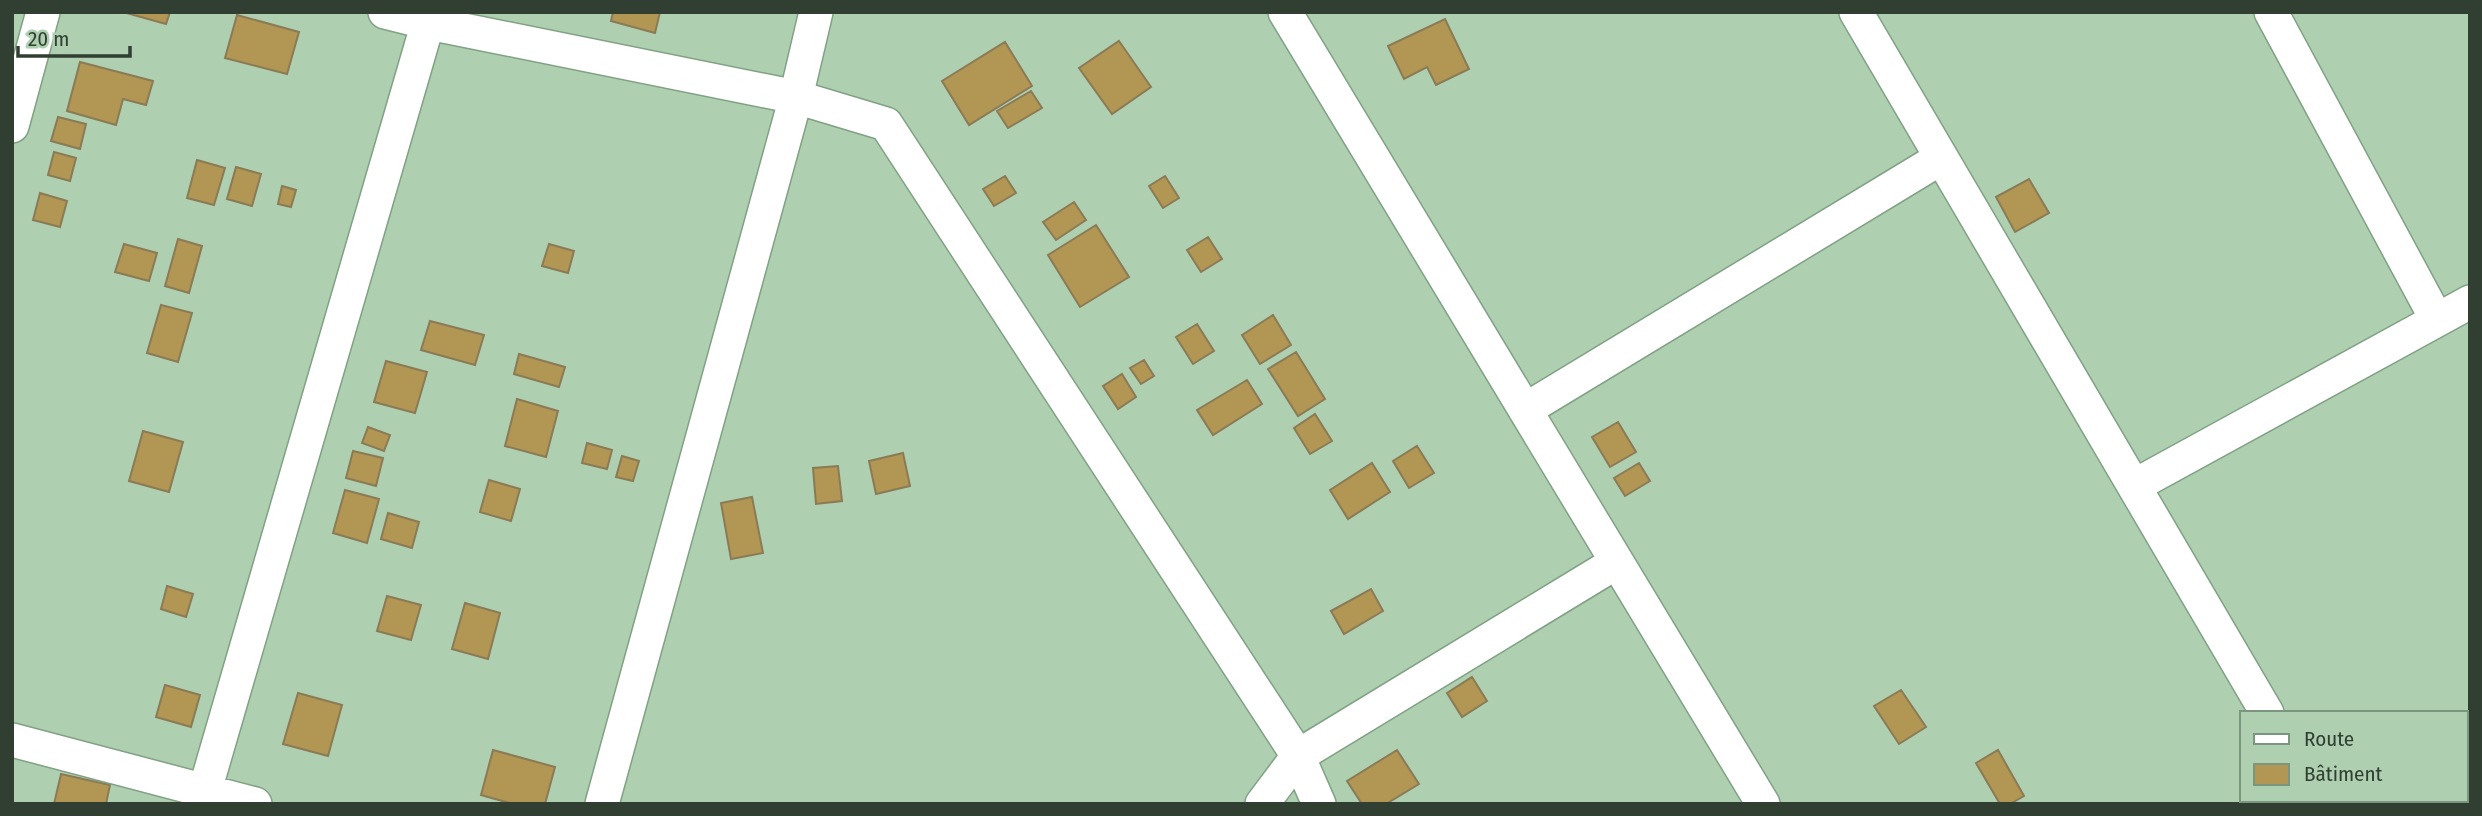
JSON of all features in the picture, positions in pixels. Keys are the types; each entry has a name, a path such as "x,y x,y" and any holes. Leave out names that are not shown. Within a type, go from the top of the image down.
{"street":[{"path":"12,126 43,12"},
{"path":"385,12 430,18 796,97 886,124 1297,756 1319,804"},
{"path":"602,804 796,97 816,12"},
{"path":"1285,12 1763,804"},
{"path":"1856,12 2266,711"},
{"path":"2271,12 2437,320"},
{"path":"203,797 430,18"},
{"path":"1525,410 1941,158"},
{"path":"2134,486 2470,302"},
{"path":"1262,804 1297,756 1617,562"},
{"path":"12,740 203,797 255,804"}],"building":[{"path":"123,12 170,12 166,24"},
{"path":"613,12 660,12 655,33 611,21"},
{"path":"237,15 299,32 287,74 225,58"},
{"path":"1445,19 1469,69 1436,85 1427,67 1404,79 1388,46"},
{"path":"1119,41 1151,87 1112,114 1079,68"},
{"path":"1005,42 1032,86 969,125 942,81"},
{"path":"80,62 153,81 146,105 123,99 116,125 67,111"},
{"path":"1031,91 1042,108 1008,128 997,111"},
{"path":"58,117 86,124 80,149 51,141"},
{"path":"54,152 76,158 70,181 48,175"},
{"path":"197,160 225,168 214,205 187,198"},
{"path":"236,167 261,174 252,206 227,199"},
{"path":"1005,176 1016,193 994,206 983,189"},
{"path":"1165,176 1179,198 1163,208 1149,186"},
{"path":"2029,179 2049,213 2015,232 1996,197"},
{"path":"282,186 296,190 291,207 278,204"},
{"path":"40,193 67,201 60,227 33,220"},
{"path":"1074,202 1086,220 1056,240 1043,222"},
{"path":"1096,225 1129,277 1080,307 1048,255"},
{"path":"1208,237 1222,259 1201,272 1187,250"},
{"path":"178,239 202,246 189,293 165,286"},
{"path":"124,244 157,253 149,281 115,272"},
{"path":"549,244 574,251 568,273 542,266"},
{"path":"161,305 192,313 178,362 147,353"},
{"path":"1273,315 1291,345 1260,364 1242,335"},
{"path":"430,321 484,335 475,365 421,350"},
{"path":"1197,324 1214,351 1193,364 1176,337"},
{"path":"1296,352 1325,399 1298,416 1268,369"},
{"path":"519,354 565,367 559,387 514,374"},
{"path":"1144,360 1154,376 1141,384 1130,368"},
{"path":"386,361 427,372 415,413 374,402"},
{"path":"1122,374 1136,397 1118,409 1103,386"},
{"path":"1247,380 1262,404 1213,435 1197,410"},
{"path":"517,399 558,411 546,457 505,446"},
{"path":"1315,414 1332,441 1310,454 1294,428"},
{"path":"1618,422 1636,452 1610,467 1592,437"},
{"path":"368,427 390,435 384,451 362,443"},
{"path":"143,431 183,442 169,492 129,481"},
{"path":"587,443 612,450 607,469 582,463"},
{"path":"1417,446 1434,473 1409,488 1393,461"},
{"path":"353,451 383,458 376,486 346,478"},
{"path":"903,453 910,486 876,494 869,461"},
{"path":"622,456 639,461 633,481 616,477"},
{"path":"1372,463 1390,492 1348,519 1330,490"},
{"path":"1639,463 1650,481 1625,496 1614,478"},
{"path":"838,466 842,501 816,504 813,468"},
{"path":"489,480 520,489 511,521 480,512"},
{"path":"345,490 379,499 367,543 333,533"},
{"path":"752,497 763,553 731,559 721,503"},
{"path":"388,513 419,522 412,548 381,539"},
{"path":"167,586 193,594 186,617 161,609"},
{"path":"1371,589 1383,611 1344,634 1331,611"},
{"path":"387,596 421,605 411,640 377,631"},
{"path":"465,603 500,613 488,659 452,649"},
{"path":"1472,677 1487,701 1462,717 1447,693"},
{"path":"165,685 200,695 191,727 156,717"},
{"path":"1901,690 1926,727 1899,744 1874,706"},
{"path":"298,693 342,705 328,756 283,744"},
{"path":"493,750 555,767 545,804 513,804 481,795"},
{"path":"1397,750 1419,784 1386,804 1362,804 1347,781"},
{"path":"1998,750 2024,796 2010,804 2000,804 1976,763"},
{"path":"61,774 110,785 106,804 54,804"}]}
